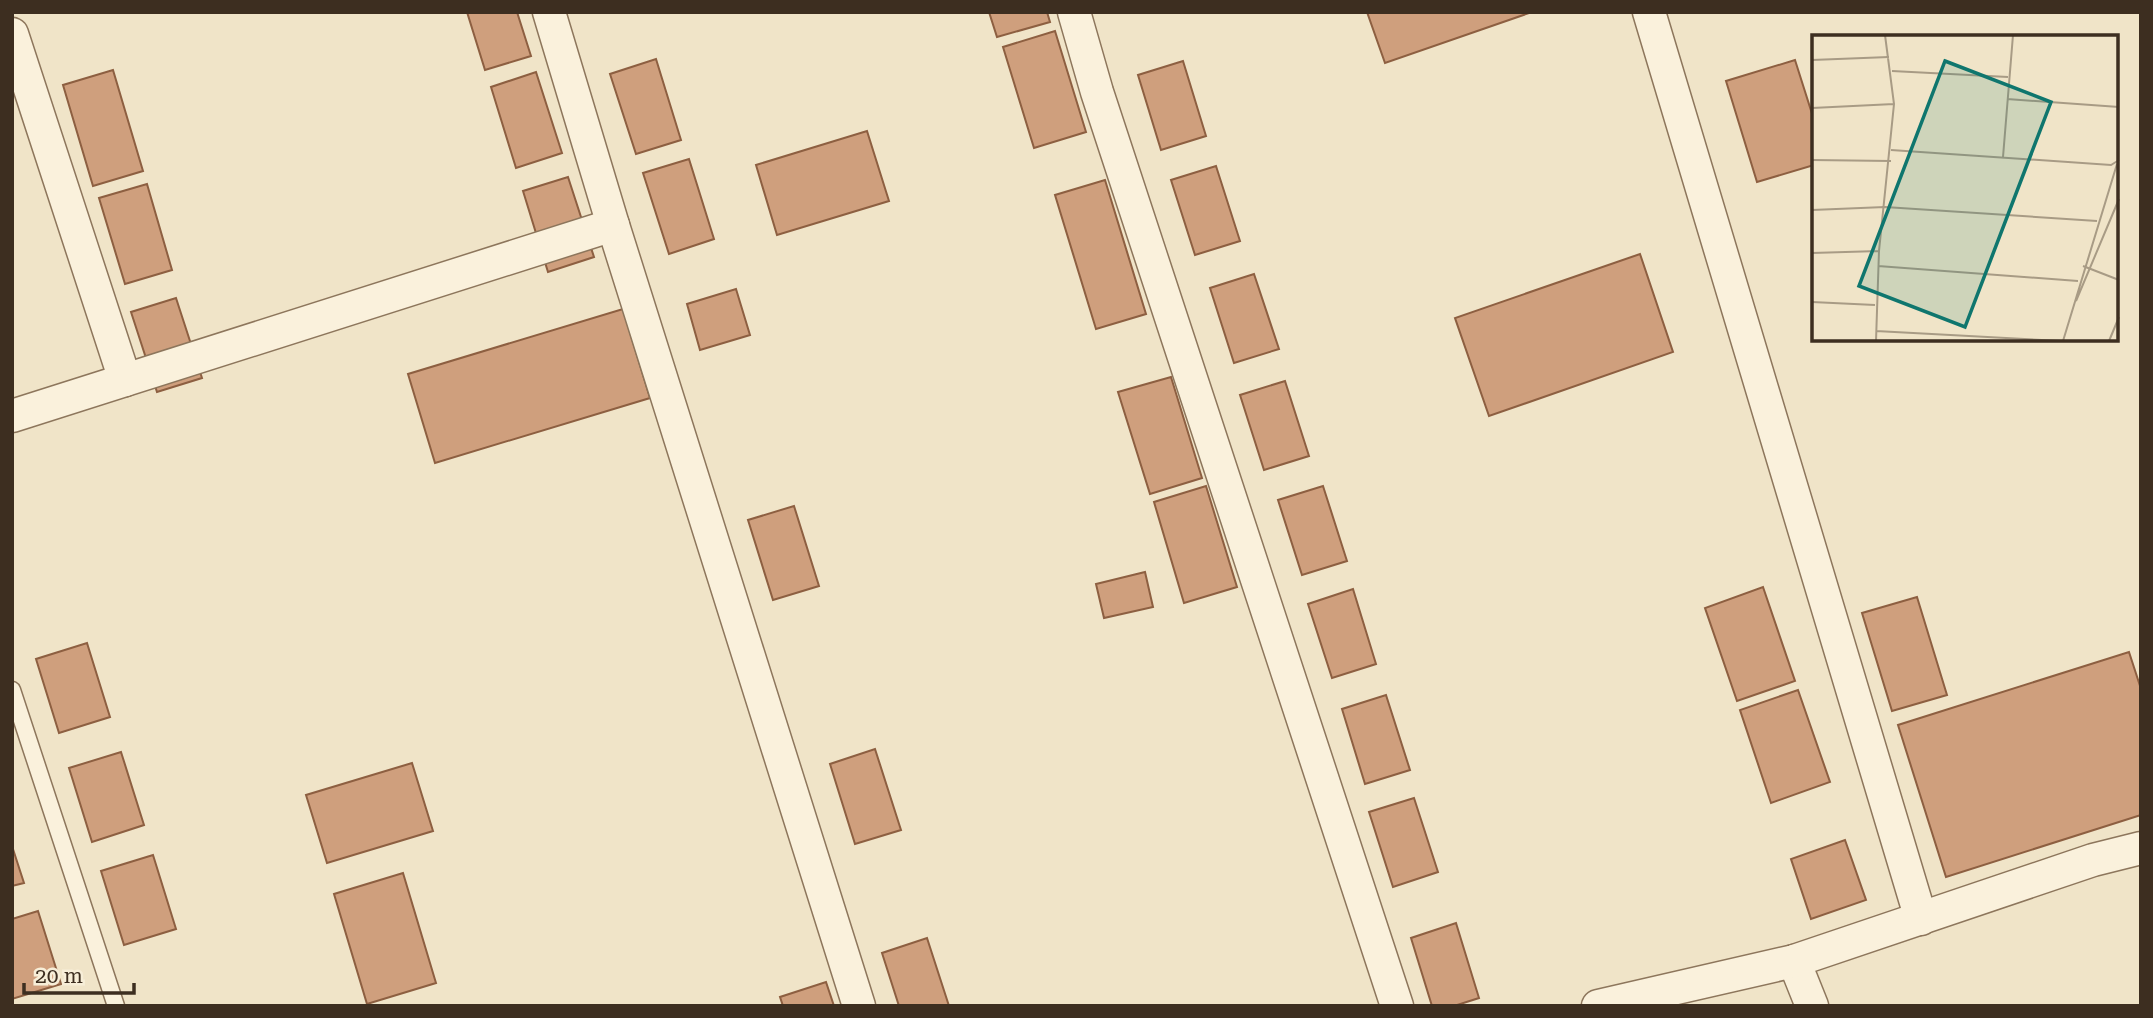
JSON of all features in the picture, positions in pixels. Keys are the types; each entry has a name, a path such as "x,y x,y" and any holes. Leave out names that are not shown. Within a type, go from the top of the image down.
{"street":[{"path":"550,12 613,225 859,1006"},
{"path":"1074,12 1097,92 1397,1006"},
{"path":"1649,12 1921,919"},
{"path":"12,34 125,380"},
{"path":"12,416 613,225"},
{"path":"1598,1006 1794,961 2094,860 2141,848"},
{"path":"1794,961 1812,1006"}],"lane":[{"path":"12,690 116,1006"}],"building":[{"path":"467,12 517,12 531,56 485,70"},
{"path":"989,12 1047,12 1050,22 997,37"},
{"path":"1367,12 1532,12 1385,63"},
{"path":"1055,31 1086,132 1034,148 1003,47"},
{"path":"656,59 681,140 636,154 610,74"},
{"path":"1795,60 1812,114 1812,166 1757,182 1726,81"},
{"path":"1183,61 1206,136 1161,150 1138,75"},
{"path":"113,70 143,171 93,186 63,85"},
{"path":"536,72 562,153 516,168 491,87"},
{"path":"867,131 889,201 777,235 756,165"},
{"path":"689,159 714,239 669,254 643,173"},
{"path":"1216,166 1240,241 1195,255 1171,180"},
{"path":"568,177 594,257 548,272 523,191"},
{"path":"1105,180 1146,314 1096,329 1055,195"},
{"path":"147,184 172,270 125,284 99,198"},
{"path":"1640,254 1673,352 1489,416 1455,318"},
{"path":"1254,274 1279,349 1234,363 1210,288"},
{"path":"736,289 750,335 700,350 687,304"},
{"path":"176,298 202,378 157,392 131,312"},
{"path":"623,309 650,398 435,463 408,374"},
{"path":"1171,377 1202,478 1150,494 1118,392"},
{"path":"1285,381 1309,456 1264,470 1240,395"},
{"path":"1206,486 1237,587 1184,603 1154,502"},
{"path":"1323,486 1347,561 1302,575 1278,500"},
{"path":"794,506 819,586 773,600 748,520"},
{"path":"1145,572 1153,607 1104,618 1096,584"},
{"path":"1763,587 1795,681 1737,701 1705,608"},
{"path":"1353,589 1376,664 1332,678 1308,604"},
{"path":"1917,597 1947,695 1892,711 1862,613"},
{"path":"87,643 110,717 59,733 36,659"},
{"path":"2129,652 2141,689 2141,815 1946,877 1898,725"},
{"path":"1798,690 1830,782 1771,803 1740,710"},
{"path":"1386,695 1410,770 1365,784 1342,709"},
{"path":"875,749 901,830 855,844 830,764"},
{"path":"121,752 144,825 92,842 69,768"},
{"path":"412,763 433,831 327,863 306,795"},
{"path":"1414,798 1438,872 1393,887 1369,812"},
{"path":"1845,840 1866,900 1811,919 1791,859"},
{"path":"12,846 24,883 12,886"},
{"path":"153,855 176,929 124,945 101,871"},
{"path":"403,873 436,983 367,1004 334,894"},
{"path":"38,911 61,984 12,999 12,919"},
{"path":"1456,923 1479,998 1454,1006 1432,1006 1411,938"},
{"path":"927,938 949,1006 899,1006 882,953"},
{"path":"826,982 834,1006 783,1006 780,997"}]}
